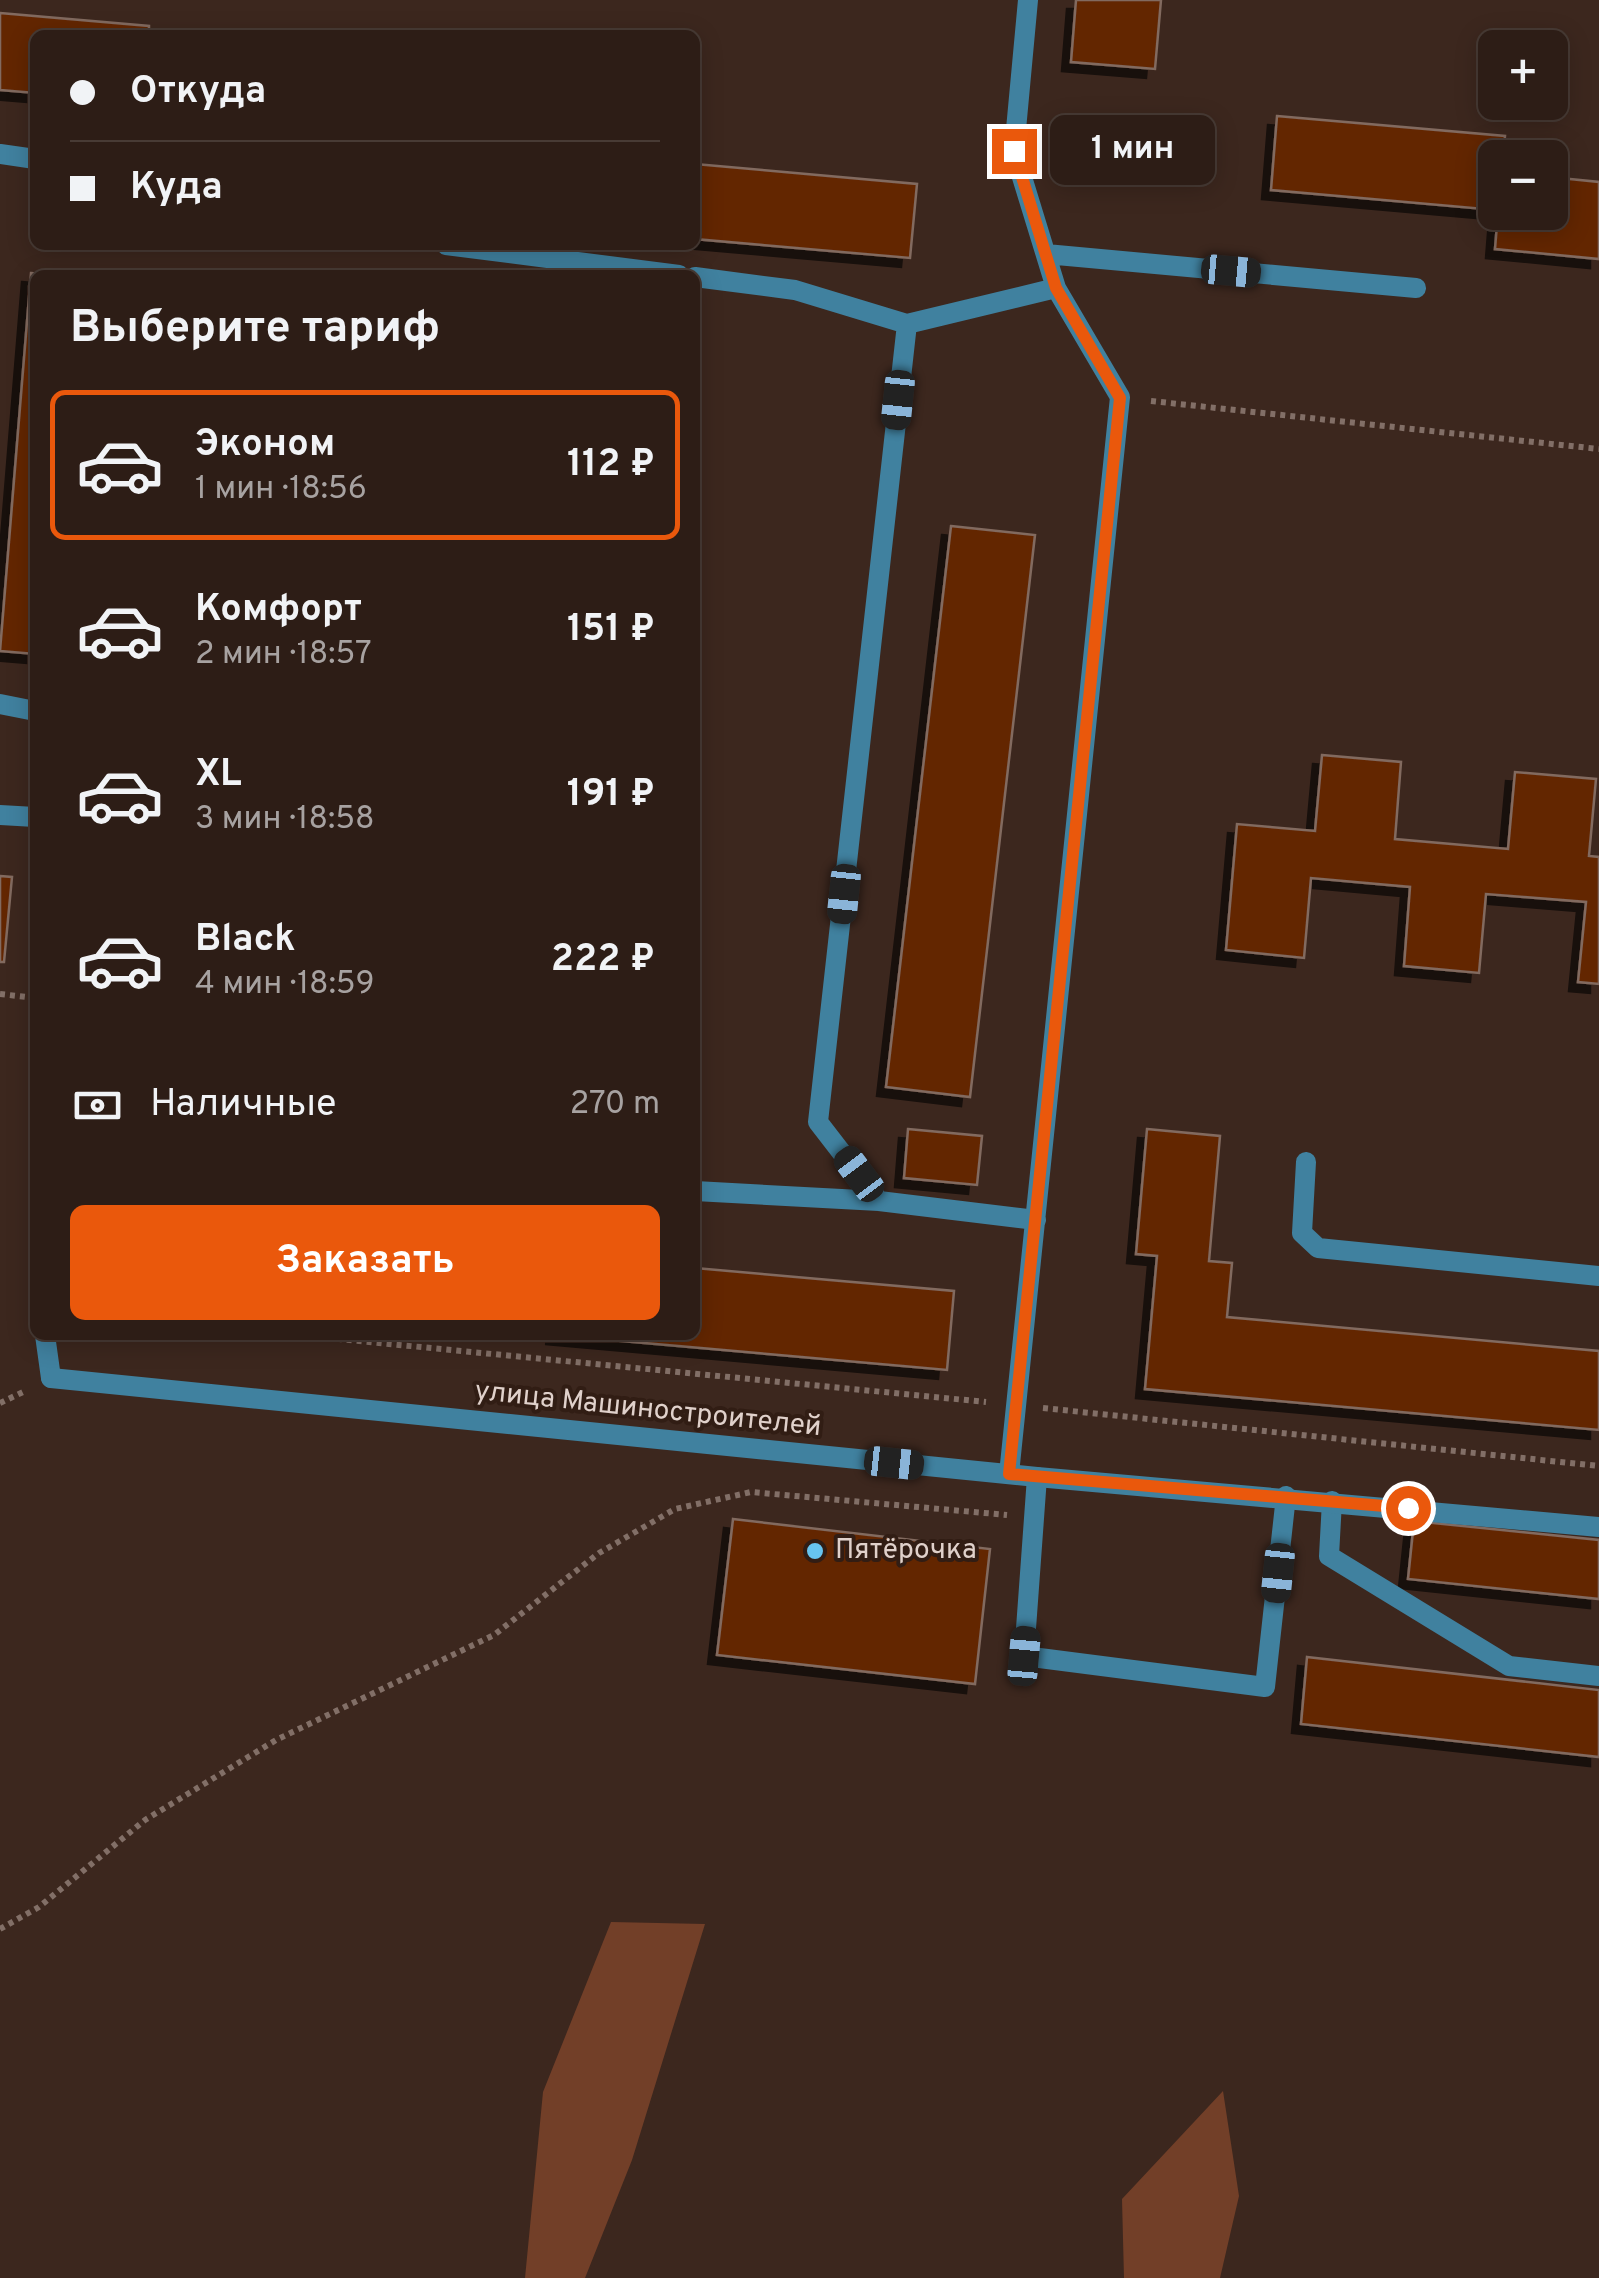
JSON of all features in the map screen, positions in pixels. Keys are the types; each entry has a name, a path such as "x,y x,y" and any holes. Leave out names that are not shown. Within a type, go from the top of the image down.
{"street":[{"path":"1009,1474 1120,398 1056,288 1014,151 1028,0"},
{"path":"0,154 30,158"},
{"path":"485,250 640,270"},
{"path":"1046,254 1416,288"},
{"path":"700,278 795,290 906,324 1056,288"},
{"path":"879,1201 818,1122 906,324"},
{"path":"0,704 30,709"},
{"path":"0,814 30,817"},
{"path":"1306,1162 1302,1233 1318,1248 1599,1276"},
{"path":"700,1191 879,1201 1036,1220"},
{"name":"улица Машиностроителей","path":"46,1340 51,1378 1038,1477 1286,1496 1599,1527"},
{"path":"1038,1477 1024,1656 1265,1687 1286,1496"},
{"path":"1332,1501 1329,1556 1509,1666 1599,1676"}],"path":[{"path":"1120,398 1599,450"},
{"path":"0,994 30,997"},
{"path":"348,1340 1599,1466"},
{"path":"986,1402 988,1384"},
{"path":"0,1929 39,1907 145,1820 276,1740 494,1635 598,1553 674,1508 751,1492 1035,1518"}],"shaded area":[{"path":"611,1922 705,1924 632,2160 585,2278 525,2278 543,2092"},
{"path":"1223,2091 1239,2196 1220,2278 1124,2278 1122,2199"}],"building":[{"path":"1076,0 1161,0 1155,69 1071,62"},
{"path":"0,13 149,26 149,30 30,30 30,93 0,90"},
{"path":"1277,116 1505,136 1505,140 1478,140 1478,208 1271,190"},
{"path":"700,164 917,184 910,258 700,239"},
{"path":"1568,179 1599,182 1599,259 1495,249 1497,230 1568,230"},
{"path":"30,285 30,654 0,651"},
{"path":"951,526 1035,535 970,1097 886,1087"},
{"path":"1322,755 1401,762 1395,839 1508,849 1515,772 1596,779 1589,856 1599,857 1599,984 1578,982 1586,902 1486,894 1479,973 1404,966 1410,887 1311,878 1304,958 1226,950 1237,824 1315,831"},
{"path":"0,876 12,877 4,962 0,962"},
{"path":"908,1129 982,1136 977,1185 904,1178"},
{"path":"1147,1129 1220,1136 1209,1261 1232,1263 1227,1317 1599,1351 1599,1430 1145,1389 1157,1256 1136,1254"},
{"path":"700,1268 954,1291 947,1370 610,1340 700,1340"},
{"path":"733,1519 990,1549 975,1684 717,1655"},
{"path":"1414,1521 1599,1540 1599,1599 1408,1579"},
{"path":"1307,1657 1599,1690 1599,1757 1301,1724"}],"place":[{"name":"Пятёрочка","path":"815,1551"}],"route":[{"path":"1014,151 1056,288 1105,366 1120,398 1108,550 1009,1474 1408,1508"}]}
